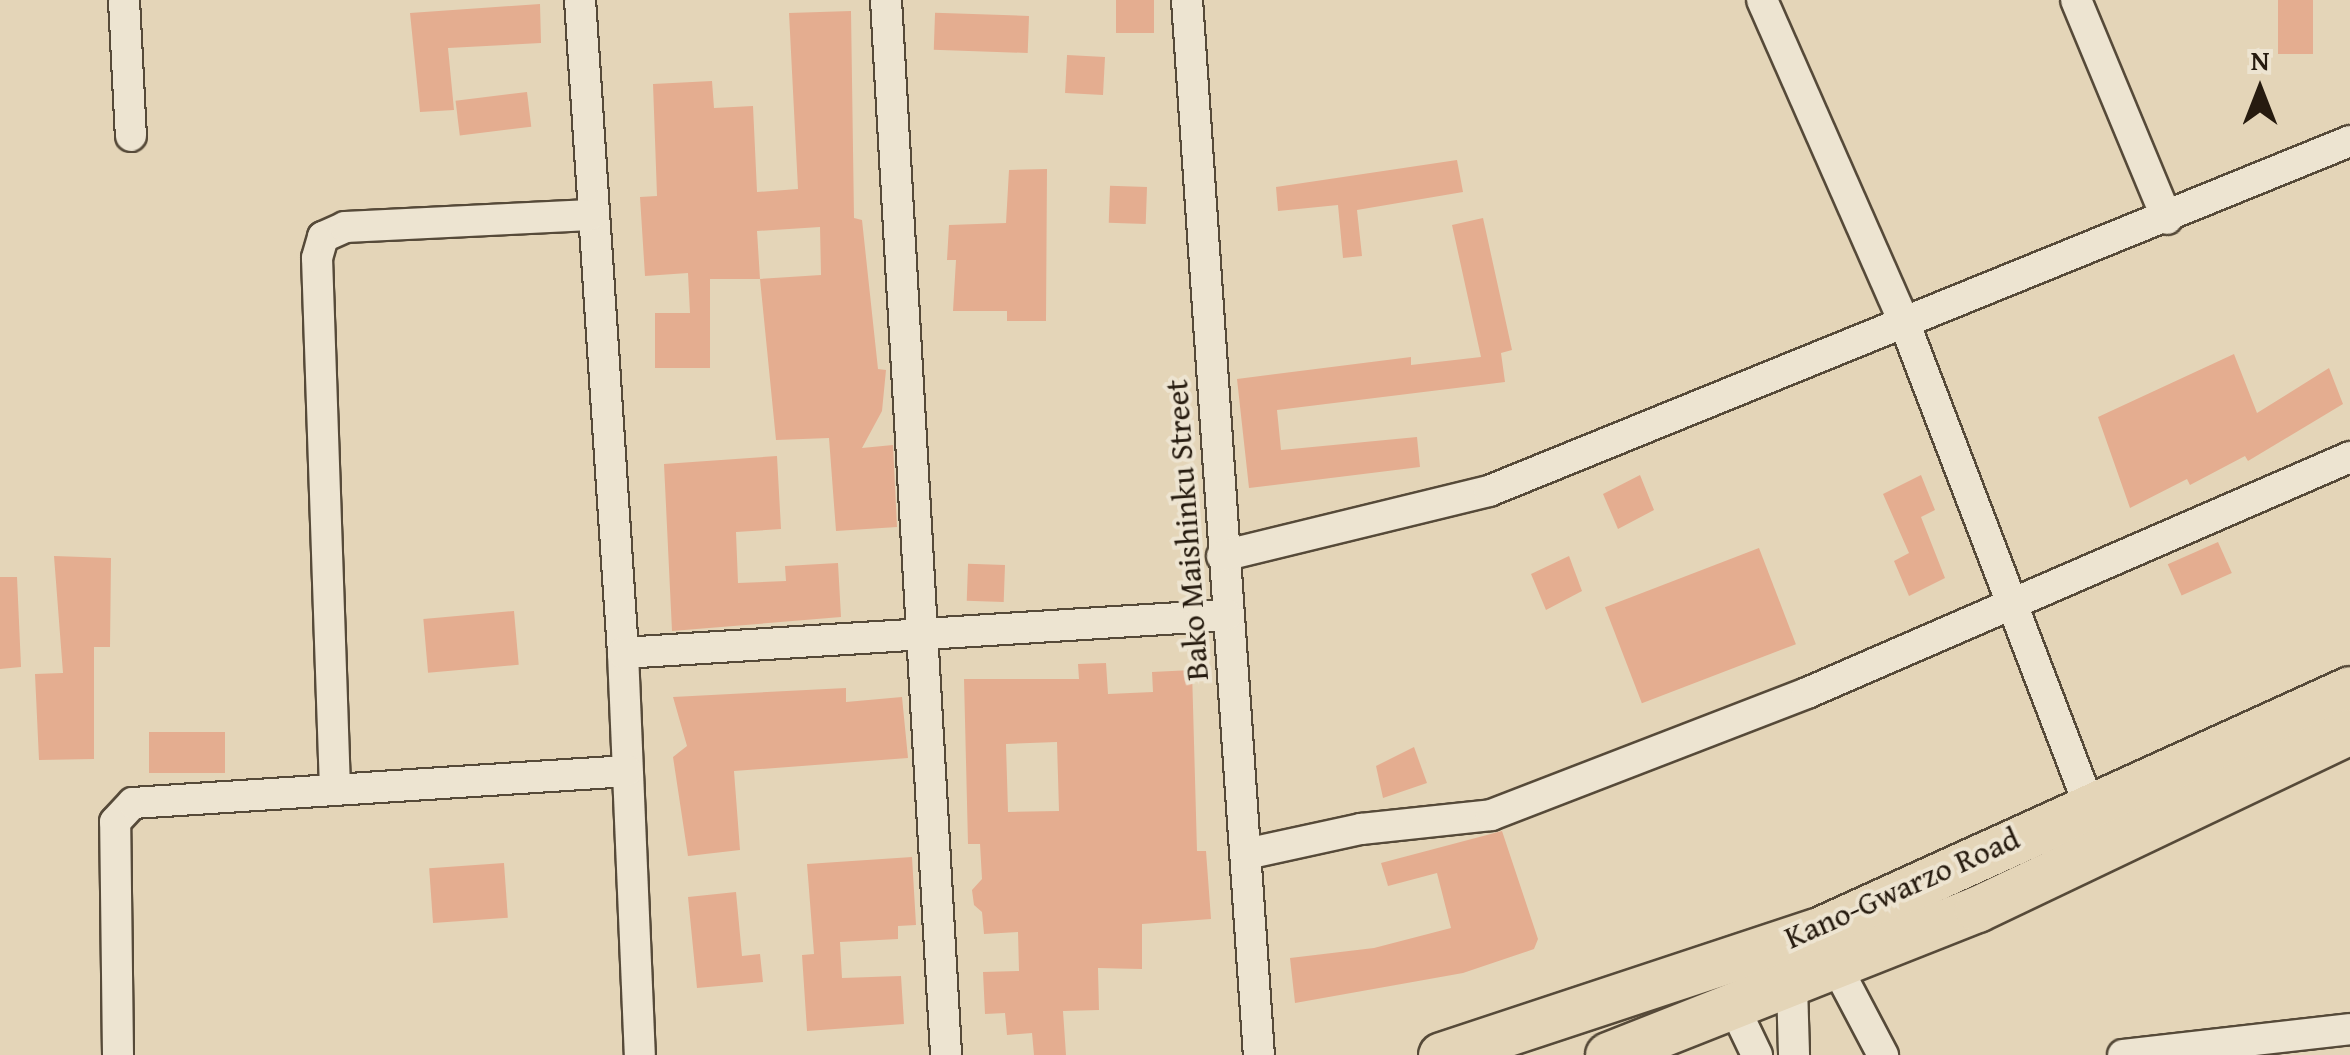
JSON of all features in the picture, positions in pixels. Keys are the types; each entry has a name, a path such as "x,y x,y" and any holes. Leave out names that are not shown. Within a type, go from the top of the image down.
{"main road":[{"name":"Kano-Gwarzo Road","path":"1440,1055 1817,931 2350,689"},
{"name":"Kano-Gwarzo Road","path":"1608,1055 1792,986 2187,814 2350,731"}],"street":[{"path":"124,0 131,136"},
{"path":"580,0 591,214 623,653 640,1055"},
{"path":"886,0 946,1055"},
{"name":"Bako Maishinku Street","path":"1187,0 1259,1055"},
{"path":"1762,0 1906,327 2089,805"},
{"path":"2076,0 2167,219"},
{"path":"1222,556 1489,491 1906,327 2350,140"},
{"path":"335,789 317,258 324,238 345,227 591,214"},
{"path":"1246,854 1361,830 1491,816 2014,606 2350,456"},
{"path":"623,653 925,637 1226,615"},
{"path":"118,1055 120,811 133,803 627,771"},
{"path":"1836,966 1883,1055"},
{"path":"1792,986 1794,1055"},
{"path":"1735,1008 1757,1055"},
{"path":"2123,1055 2350,1029"}],"building":[{"path":"1116,0 1154,0 1154,33 1116,33"},
{"path":"2278,0 2313,0 2313,54 2278,54"},
{"path":"540,4 541,43 448,48 454,110 420,112 410,13"},
{"path":"851,11 854,218 862,220 878,369 886,370 882,411 862,448 893,445 897,527 836,531 829,438 776,440 760,279 710,279 710,368 655,368 655,313 690,313 688,273 645,276 640,197 657,196 653,84 712,81 714,108 753,106 757,192 798,189 789,13","holes":["820,227 821,275 760,279 757,231"]},
{"path":"935,13 1029,16 1028,53 934,50"},
{"path":"1067,55 1105,57 1103,95 1065,93"},
{"path":"527,92 531,127 460,136 456,101"},
{"path":"1457,160 1463,192 1357,210 1362,256 1343,258 1338,205 1278,211 1276,187"},
{"path":"1047,169 1046,321 1007,321 1007,311 953,311 956,260 947,260 949,225 1006,223 1009,170"},
{"path":"1110,186 1147,187 1146,224 1109,223"},
{"path":"1483,218 1512,350 1501,353 1505,382 1277,410 1281,450 1417,437 1420,467 1249,488 1237,379 1411,357 1411,365 1481,357 1452,225"},
{"path":"2234,354 2257,413 2329,368 2343,404 2248,461 2245,456 2190,485 2187,479 2130,508 2098,417"},
{"path":"777,456 781,529 736,532 738,583 786,581 785,566 838,563 841,617 672,631 664,464"},
{"path":"1640,475 1654,510 1618,529 1603,494"},
{"path":"1921,475 1935,510 1921,517 1945,578 1909,596 1894,561 1909,553 1883,494"},
{"path":"2218,542 2232,573 2182,595 2168,564"},
{"path":"1759,548 1796,644 1642,703 1605,607"},
{"path":"54,556 111,558 110,647 94,647 94,759 39,760 35,674 63,673"},
{"path":"1569,556 1582,591 1546,610 1531,574"},
{"path":"968,564 1005,565 1004,602 967,601"},
{"path":"0,577 17,577 21,667 0,669"},
{"path":"514,611 519,665 428,673 423,619"},
{"path":"1106,663 1108,694 1153,692 1152,672 1192,670 1197,851 1206,851 1211,919 1142,924 1142,969 1098,968 1099,1010 1063,1011 1066,1055 1034,1055 1032,1033 1007,1035 1005,1013 985,1014 983,972 1019,971 1018,932 984,934 982,912 974,905 972,890 982,879 980,844 968,844 964,679 1079,679 1078,664","holes":["1057,742 1059,811 1008,812 1006,744"]},
{"path":"846,688 846,702 902,697 908,758 734,771 740,850 688,856 673,757 687,746 673,697"},
{"path":"149,732 225,732 225,773 149,773"},
{"path":"1414,747 1427,783 1383,798 1376,766"},
{"path":"1502,831 1538,939 1534,949 1463,973 1295,1003 1290,958 1374,948 1451,928 1437,873 1388,886 1381,863"},
{"path":"912,857 916,925 898,926 898,939 840,942 842,978 901,976 904,1024 807,1031 802,955 814,954 807,864"},
{"path":"504,863 508,918 433,923 429,868"},
{"path":"736,892 742,956 760,954 763,982 697,988 688,897"}]}
